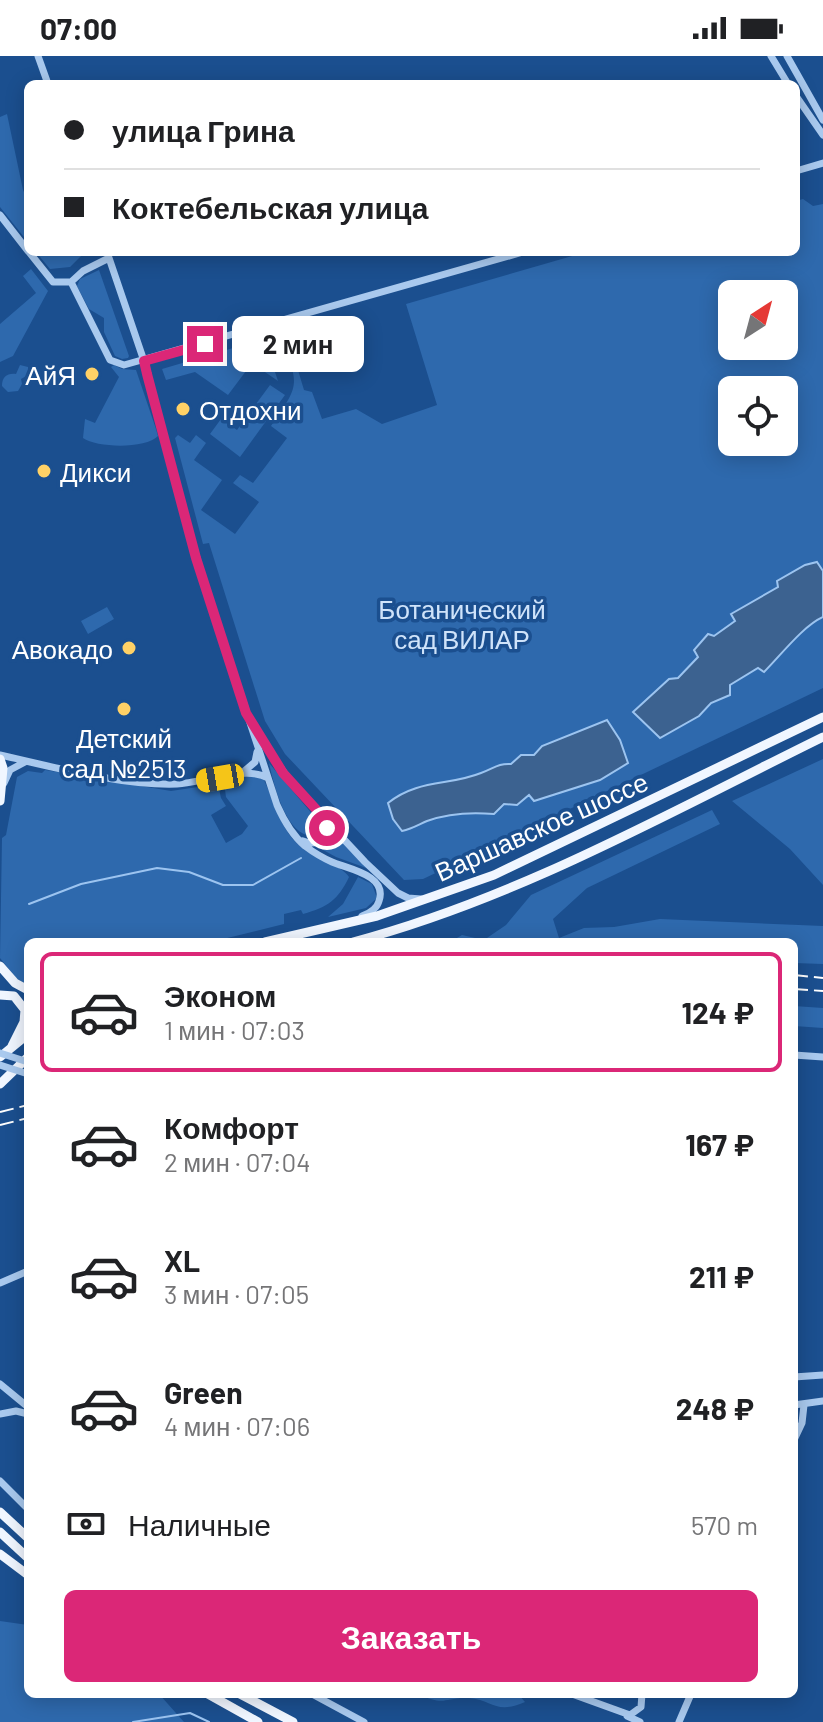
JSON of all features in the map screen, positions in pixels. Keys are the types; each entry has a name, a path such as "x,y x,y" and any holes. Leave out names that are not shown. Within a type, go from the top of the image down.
{"main road":[{"name":"Варшавское шоссе","path":"282,938 377,916 444,894 544,853 823,717"},
{"name":"Варшавское шоссе","path":"366,938 453,912 523,883 823,737"},
{"path":"0,757 3,768 1,796"},
{"path":"0,966 24,987"},
{"path":"0,995 14,996 24,1009"},
{"path":"12,1046 24,1022"},
{"path":"0,1055 24,1037"},
{"path":"0,1084 24,1063"},
{"path":"0,1512 24,1534"},
{"path":"0,1532 24,1554"},
{"path":"0,1554 24,1572"},
{"path":"214,1698 258,1722"},
{"path":"248,1698 293,1722"}],"street":[{"path":"38,56 47,80"},
{"path":"771,56 786,80"},
{"path":"787,56 823,120"},
{"path":"800,102 823,135"},
{"path":"800,170 823,163"},
{"path":"0,215 24,246"},
{"path":"32,256 53,282 71,282 106,256"},
{"path":"108,256 144,361 196,558 282,817 295,835 321,856 369,877 379,888 380,900 373,911 332,926"},
{"path":"71,282 110,360 124,365 509,256"},
{"path":"241,774 255,762 261,747"},
{"path":"261,747 324,818 398,893 415,899 444,894"},
{"path":"0,757 161,784 193,783 251,773 264,775 269,780"},
{"path":"1,796 10,770 27,761"},
{"path":"251,773 264,764"},
{"path":"295,835 305,843 318,842 326,833 324,818"},
{"path":"0,1055 24,1059"},
{"path":"798,1055 823,1057"},
{"path":"0,1065 24,1073"},
{"path":"0,1283 24,1273"},
{"path":"798,1377 823,1375"},
{"path":"0,1384 24,1403"},
{"path":"798,1405 823,1401"},
{"path":"798,1432 804,1405"},
{"path":"0,1414 24,1413"},
{"path":"0,1481 24,1505"},
{"path":"319,1698 364,1722"},
{"path":"582,1698 640,1722"},
{"path":"621,1714 637,1713 643,1698"},
{"path":"679,1722 689,1698"}],"green space":[{"path":"7,114 24,192 24,237 0,207 0,117"},
{"name":"Ботанический сад ВИЛАР","path":"800,200 813,206 823,204 823,688 423,879 404,880 285,754 265,721 209,543 203,544 175,438 178,435 190,443 196,435 206,443 194,460 222,480 201,510 235,534 259,502 233,483 240,475 253,483 287,438 271,426 294,384 292,367 282,339 288,337 304,390 312,392 322,419 356,409 382,424 437,405 406,304 572,256 800,256"},
{"path":"39,256 81,256 70,267 50,269"},
{"path":"31,269 48,291 13,356 0,362 0,324 36,293 23,276"},
{"path":"99,270 128,358 115,356 104,332 104,318 89,309 77,286 80,279"},
{"path":"264,339 278,381 252,363 228,395 195,372 166,380 162,369"},
{"path":"20,365 28,367 28,375 21,379 18,391 8,392 2,386 3,380 8,375 16,374"},
{"path":"111,367 136,370 158,436 152,440 121,446 99,444 83,438 85,419 95,423 119,377"},
{"path":"270,385 285,395 240,457 210,434 221,419 237,430"},
{"path":"107,607 114,619 88,634 81,621"},
{"path":"823,759 823,885 790,849 732,801"},
{"path":"269,763 319,822 319,830 313,836 295,828 289,819 278,796"},
{"path":"45,770 171,791 218,784 226,806 211,815 226,843 242,834 248,826 226,797 224,782 244,777 259,778 264,780 283,824 294,840 306,851 349,877 331,902 303,914 301,910 284,914 284,924 227,938 24,938 24,983 16,978 0,958 2,838 6,835 17,777 28,771 42,773"},
{"path":"712,810 720,824 587,888 553,919 559,938 487,938 506,925 531,895"},
{"path":"329,830 369,869 314,845"},
{"path":"358,877 372,884 377,898 366,908 328,917 343,904"},
{"path":"660,919 823,926 823,964 798,963 798,938 559,938 584,928 614,927"},
{"path":"798,1006 823,1008 823,1028 798,1026"},
{"path":"0,1621 24,1624 24,1698 163,1698 184,1722 0,1722"},
{"path":"427,1698 460,1698 440,1701"},
{"path":"469,1698 522,1698 525,1702 501,1707"}],"shaded area":[{"path":"817,562 823,571 823,617 800,634 764,672 758,668 730,685 730,695 711,703 699,716 660,738 633,712 669,679 678,678 698,657 694,650 708,634 714,636 735,621 731,614 778,587 777,581 805,565"},
{"path":"607,720 620,740 628,763 600,780 534,801 529,795 517,805 504,804 494,814 444,816 402,831 393,819 388,803 399,795 422,786 469,777 499,765 511,764 521,755 534,755 542,746"}],"waterway":[{"path":"29,904 81,884 157,868 189,872 223,885 253,885 301,858"},
{"path":"133,1722 190,1713 209,1722"}],"railway":[{"path":"798,975 823,978"},
{"path":"798,989 823,991"},
{"path":"0,1112 24,1106"},
{"path":"0,1125 24,1119"}],"place":[{"name":"АйЯ","path":"92,374"},
{"name":"Отдохни","path":"183,409"},
{"name":"Дикси","path":"44,471"},
{"name":"Авокадо","path":"129,648"},
{"name":"Детский сад №2513","path":"124,709"}],"route":[{"path":"205,344 144,361 147,374 196,558 246,713 272,759 324,818 327,828"}]}
